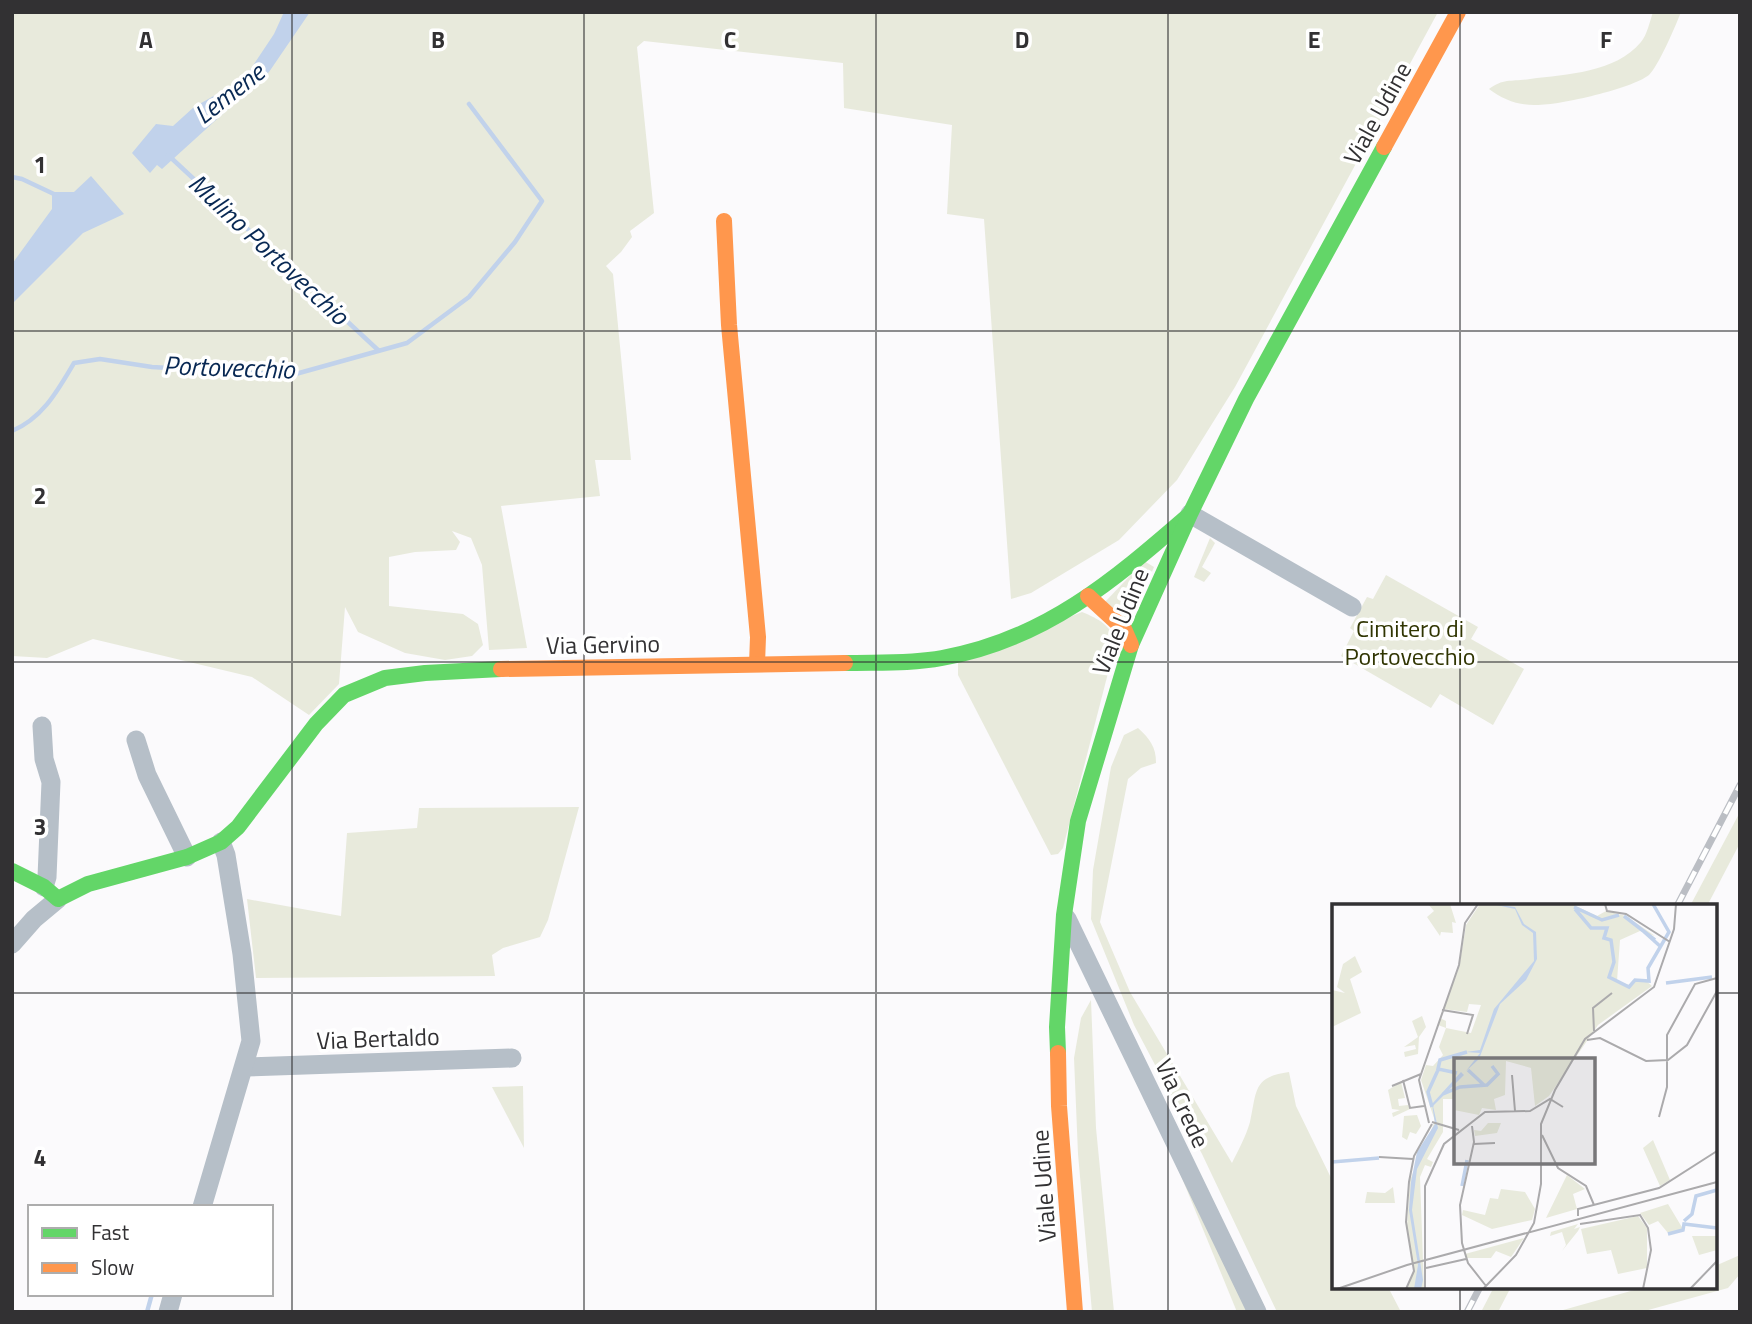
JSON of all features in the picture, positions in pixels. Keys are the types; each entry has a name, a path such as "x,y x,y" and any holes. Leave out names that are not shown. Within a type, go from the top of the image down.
{"street":[{"name":"Viale Udine","path":"1075,1312 1059,1106 1057,1027 1065,915 1078,821 1114,696 1131,645 1190,514 1247,399 1458,12"},
{"path":"724,221 729,325 758,637 757,664"},
{"name":"Via Gervino","path":"51,893 223,849 316,723 344,695 385,678 517,668 907,662 943,658 1009,639 1063,614 1124,571 1190,514"},
{"path":"1190,514 1352,607"},
{"path":"1088,596 1124,629 1131,645"},
{"path":"12,944 34,919 51,893 47,877 51,782 44,759 43,726"},
{"path":"136,740 147,775 187,857"},
{"path":"203,1205 251,1041 242,954 223,849"},
{"path":"12,872 51,893"},
{"name":"Via Crede","path":"1065,915 1257,1312"},
{"name":"Via Bertaldo","path":"245,1068 512,1058"}],"green space":[{"path":"12,12 1438,12 1235,387 1177,480 1119,540 1031,593 1011,599 984,219 947,214 952,125 844,108 843,63 644,41 637,47 654,213 630,231 632,237 606,266 613,274 631,460 595,460 600,496 501,506 527,648 489,650 482,565 471,538 452,531 460,542 456,550 415,552 389,557 389,606 463,614 478,624 483,645 472,656 445,660 405,653 358,632 345,607 339,684 309,715 252,677 93,639 47,658 12,656"},
{"path":"1653,12 1681,12 1657,64 1649,75 1640,80 1593,96 1545,105 1516,103 1489,89 1504,82 1590,70 1618,60 1641,42"},
{"path":"1210,538 1215,543 1202,567 1211,573 1204,582 1194,577"},
{"path":"1144,561 1154,567 1130,621 1105,602"},
{"name":"Cimitero di Portovecchio","path":"1386,575 1478,627 1471,639 1524,669 1493,725 1440,694 1431,708 1341,656 1354,631 1350,628 1367,597 1373,599"},
{"path":"1082,612 1103,623 1116,642 1063,848 1058,854 1051,855 958,675 958,662"},
{"path":"1138,728 1152,744 1156,763 1141,768 1128,779 1100,922 1130,992 1232,1163 1248,1127 1258,1088 1268,1078 1289,1072 1296,1106 1332,1180 1332,1289 1389,1289 1401,1312 1277,1312 1202,1154 1134,1025 1091,919 1093,870 1111,767 1124,735"},
{"path":"579,807 548,920 540,937 503,948 492,955 495,976 256,978 247,899 341,916 347,833 417,828 419,808"},
{"path":"1740,812 1740,843 1708,904 1691,904"},
{"path":"1091,1000 1096,1128 1114,1312 1092,1312 1078,1154 1074,1058 1081,1018"},
{"path":"523,1086 524,1148 492,1087"},
{"path":"1170,1149 1250,1312 1237,1312"},
{"path":"1740,1255 1740,1274 1728,1288 1641,1312 1556,1312 1638,1289 1717,1289 1717,1265"},
{"path":"1493,1289 1510,1289 1498,1312 1481,1312"}],"water":[{"name":"Lemene","path":"284,12 310,12 269,72 162,169 157,165 150,173 132,153 156,124 173,126 194,107 237,83 248,73 274,34"},
{"path":"91,176 124,214 83,233 12,304 12,264 52,209 52,192 74,192"}],"waterway":[{"name":"Portovecchio","path":"12,431 41,411 56,393 74,363 100,359 152,367 292,375 407,343 469,297 515,242 542,201 469,104"},
{"name":"Mulino Portovecchio","path":"168,155 378,350"},
{"path":"12,177 56,195"},
{"path":"147,1312 151,1296"}],"railway":[{"path":"1678,904 1740,785"},
{"path":"1467,1312 1479,1289"}],"traffic: fast":[{"path":"1058,1053 1057,1027 1064,915 1078,821 1131,645 1246,399 1384,147"},
{"path":"845,663 930,660 979,649 1013,637 1045,622 1104,585 1189,515"},
{"path":"12,871 44,887 58,899 88,884 187,857 221,842 238,827 316,724 344,695 385,678 501,669"}],"traffic: slow":[{"path":"1384,147 1458,12"},
{"path":"724,221 729,325 758,637 757,664"},
{"path":"1088,596 1124,629 1131,645"},
{"path":"501,669 845,663"},
{"path":"1058,1053 1059,1106 1075,1312"}]}
